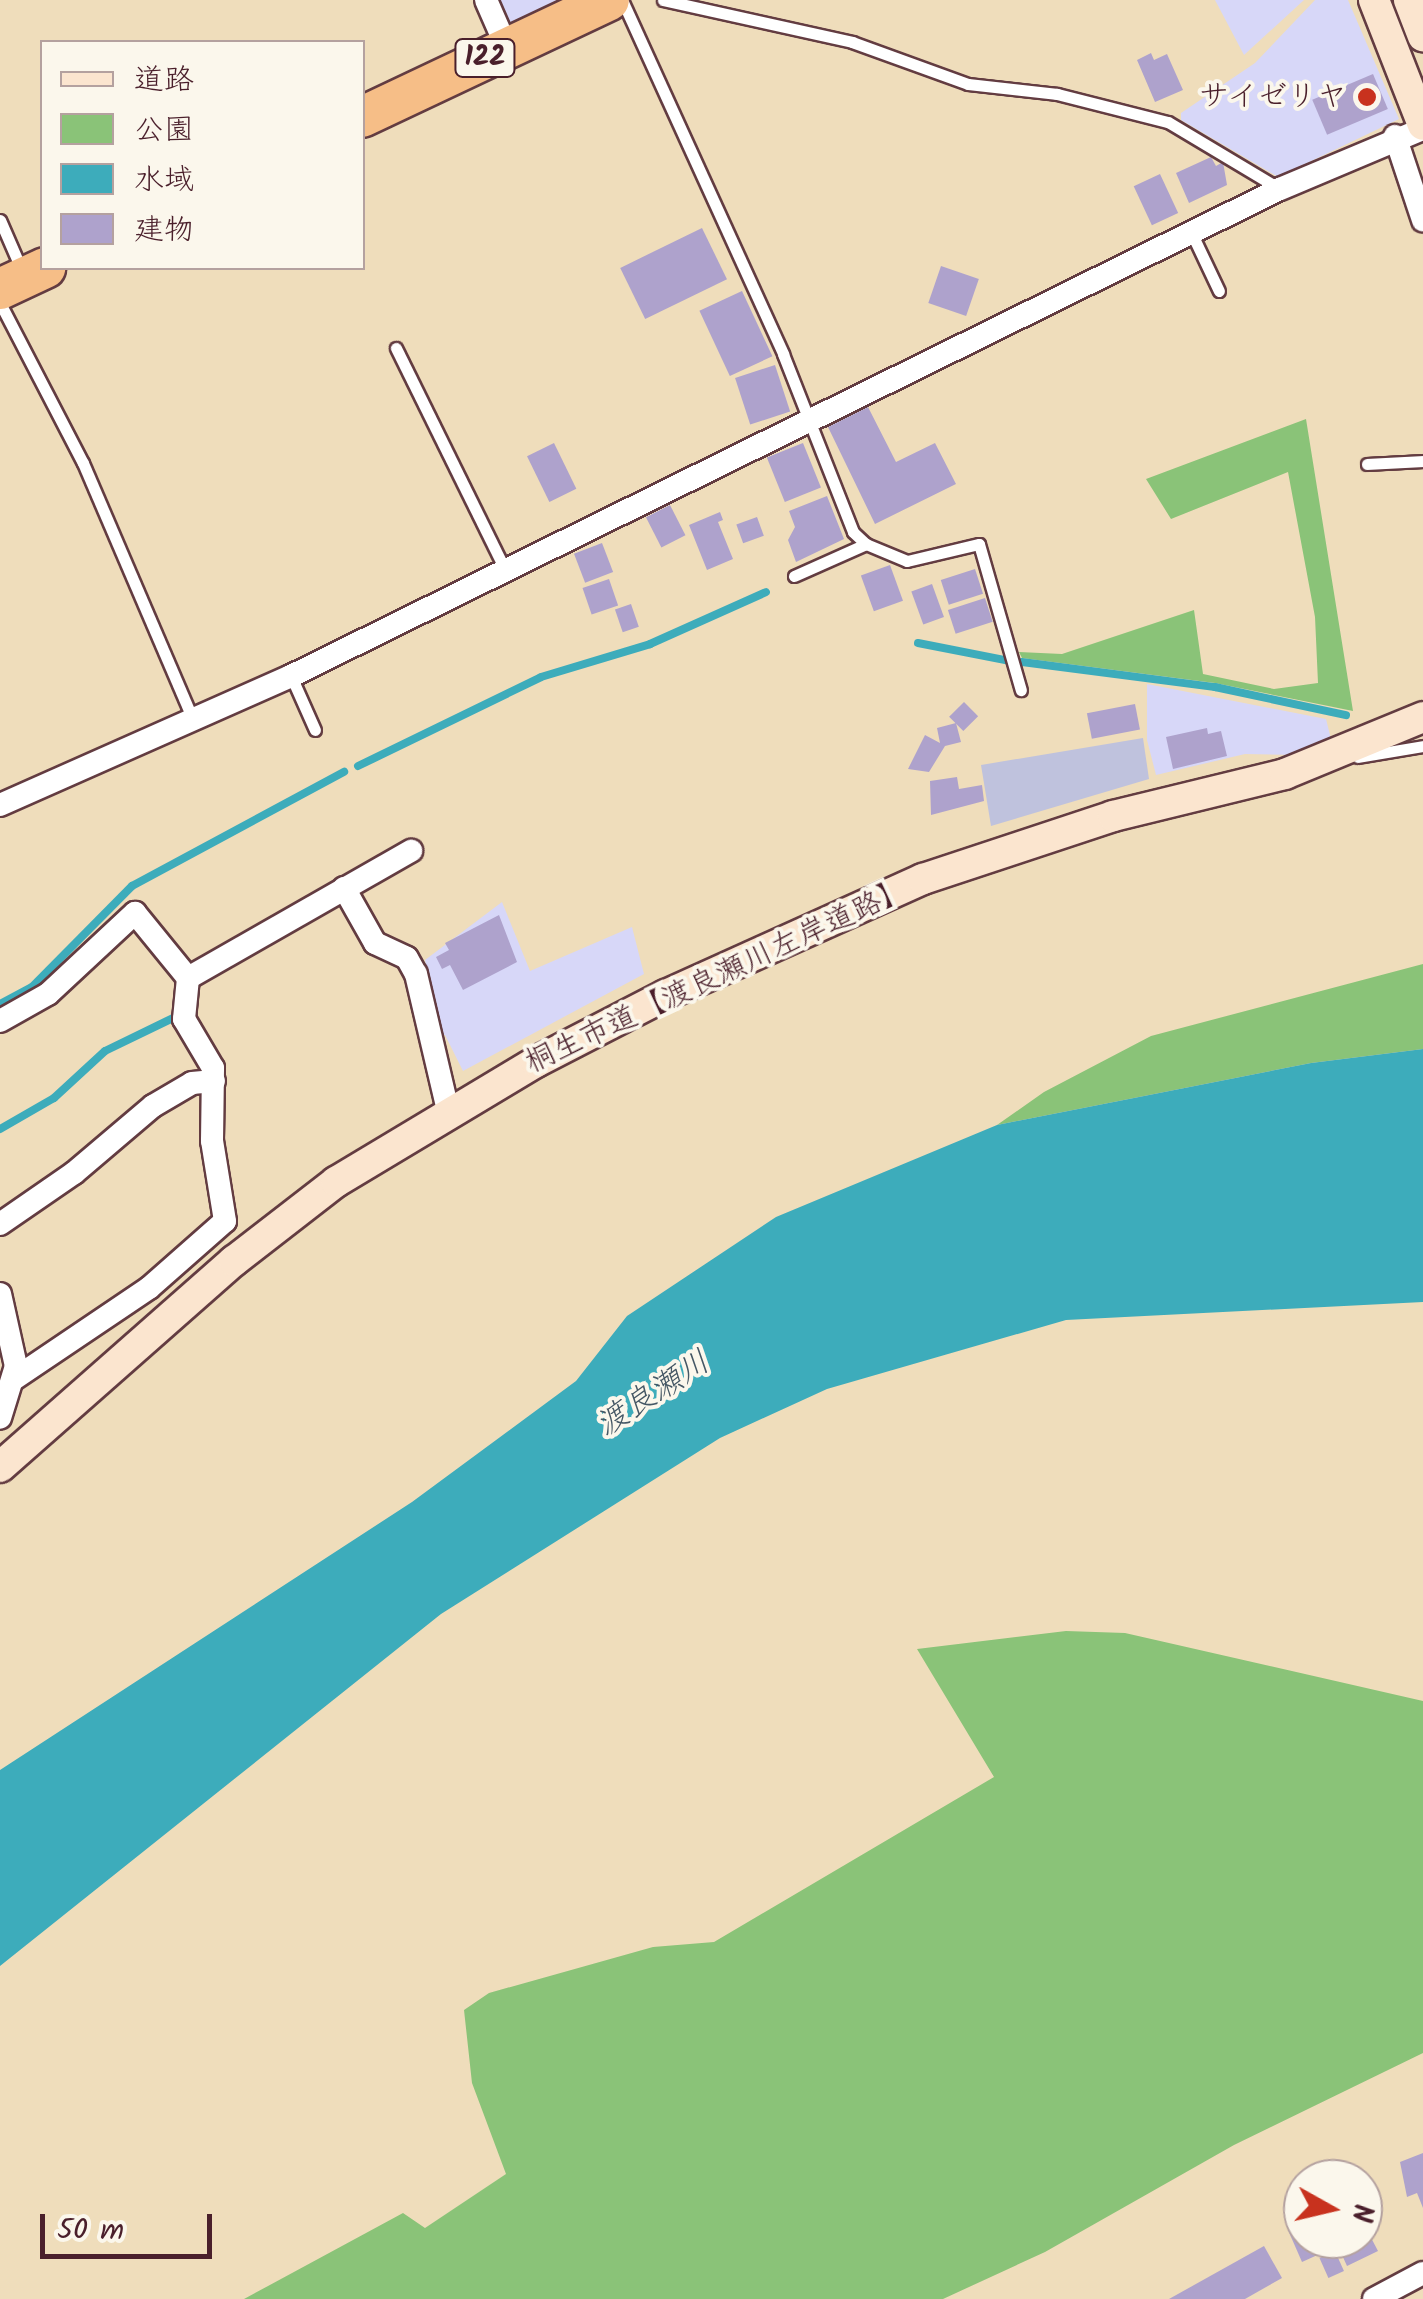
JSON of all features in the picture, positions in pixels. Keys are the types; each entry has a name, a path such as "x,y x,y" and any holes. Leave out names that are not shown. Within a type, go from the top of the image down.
{"highway":[{"name":"122","path":"365,116 608,0"}],"street":[{"path":"486,0 507,48"},
{"path":"1374,0 1414,130 1423,220"},
{"path":"1410,0 1423,36"},
{"path":"0,805 291,676 808,418 1280,189 1414,130"},
{"name":"桐生市道【渡良瀬川左岸道路】","path":"0,1467 234,1261 336,1182 448,1110 666,994 923,879 1095,821 1285,774 1329,752 1423,717"},
{"path":"188,978 410,850"},
{"path":"344,888 375,943 407,958 416,974 448,1110"},
{"path":"0,1022 48,994 135,912 188,978 184,1019 208,1053 214,1081 212,1142 226,1206 220,1228 149,1288 7,1382"},
{"path":"0,1224 74,1174 153,1106 192,1083 214,1081"},
{"path":"0,1418 7,1382 2,1306"},
{"path":"1374,2299 1423,2273"}],"lane":[{"path":"622,0 808,418 854,532 866,544 907,561 979,544 1021,690"},
{"path":"662,0 852,42 968,84 1057,94 1168,122 1280,189"},
{"path":"0,220 17,284 84,463 194,722"},
{"path":"1192,234 1219,291"},
{"path":"396,348 505,570"},
{"path":"1368,464 1423,461"},
{"path":"794,576 866,544"},
{"path":"291,676 315,730"},
{"path":"1329,752 1350,758 1423,746"}],"shaded area":[{"path":"491,0 565,0 504,29"},
{"path":"1215,0 1304,0 1244,55"},
{"path":"1315,0 1348,0 1399,119 1278,177 1181,120 1181,113 1255,63"},
{"path":"1147,684 1326,719 1331,739 1299,755 1245,754 1156,775 1147,740"},
{"path":"1143,738 1149,779 991,826 981,765"},
{"path":"502,902 530,971 632,927 644,974 463,1071 445,1035 440,1036 425,960"}],"green space":[{"path":"1306,419 1353,711 1215,683 1022,658 1019,652 1062,654 1194,610 1203,674 1274,689 1318,683 1315,617 1288,472 1171,519 1146,479"},
{"path":"1423,964 1423,1049 1311,1063 997,1125 1044,1092 1151,1036"},
{"path":"1066,1631 1125,1633 1423,1701 1423,2053 1234,2145 1045,2252 943,2299 244,2299 403,2213 425,2228 506,2174 472,2083 464,2010 489,1993 653,1947 714,1942 994,1777 917,1649"}],"water":[{"name":"渡良瀬川","path":"1423,1049 1423,1302 1066,1320 827,1389 720,1438 441,1614 0,1966 0,1770 412,1502 576,1381 627,1316 776,1217 997,1125 1311,1063"}],"building":[{"path":"1151,53 1154,60 1167,54 1183,90 1155,102 1137,60"},
{"path":"1373,74 1388,109 1327,135 1312,100"},
{"path":"1211,157 1216,166 1223,162 1227,185 1189,203 1176,173"},
{"path":"1160,174 1178,213 1152,225 1134,186"},
{"path":"702,228 727,279 645,319 620,268"},
{"path":"941,266 979,279 966,316 928,303"},
{"path":"742,291 772,356 730,376 699,311"},
{"path":"775,365 790,412 750,425 735,378"},
{"path":"868,407 896,462 935,443 956,484 875,524 828,427"},
{"path":"554,443 576,489 549,502 527,456"},
{"path":"803,443 821,488 785,502 767,458"},
{"path":"827,496 844,539 796,562 788,540 795,527 789,511"},
{"path":"670,505 685,535 661,548 646,517"},
{"path":"720,512 723,520 718,522 733,559 707,570 689,525"},
{"path":"757,517 764,536 743,543 736,525"},
{"path":"602,543 613,572 585,583 574,554"},
{"path":"890,565 903,601 874,611 861,576"},
{"path":"975,569 983,594 949,605 941,580"},
{"path":"609,579 618,605 592,615 583,588"},
{"path":"932,584 944,617 923,624 911,592"},
{"path":"985,598 993,622 956,634 948,610"},
{"path":"631,604 639,627 623,632 615,610"},
{"path":"964,702 978,716 963,731 949,717"},
{"path":"1135,704 1140,730 1092,739 1087,713"},
{"path":"956,723 961,742 945,746 929,772 908,769 925,735 940,743 937,728"},
{"path":"1207,728 1208,734 1221,731 1227,756 1173,769 1166,737"},
{"path":"957,777 959,789 982,785 984,801 931,815 930,781"},
{"path":"499,915 517,962 463,990 450,965 442,969 436,957 449,950 445,943"},
{"path":"1423,2153 1423,2208 1417,2193 1407,2197 1400,2162"},
{"path":"1264,2246 1282,2278 1245,2299 1169,2299"},
{"path":"1320,2259 1339,2259 1344,2271 1328,2278"}],"waterway":[{"path":"358,766 541,677 650,644 766,592"},
{"path":"918,643 1005,660"},
{"path":"1022,662 1215,687 1346,715"},
{"path":"0,1004 32,987 132,886 344,772"},
{"path":"0,1129 54,1098 105,1051 173,1018"}],"place":[{"name":"サイゼリヤ","path":"1367,97"}]}
